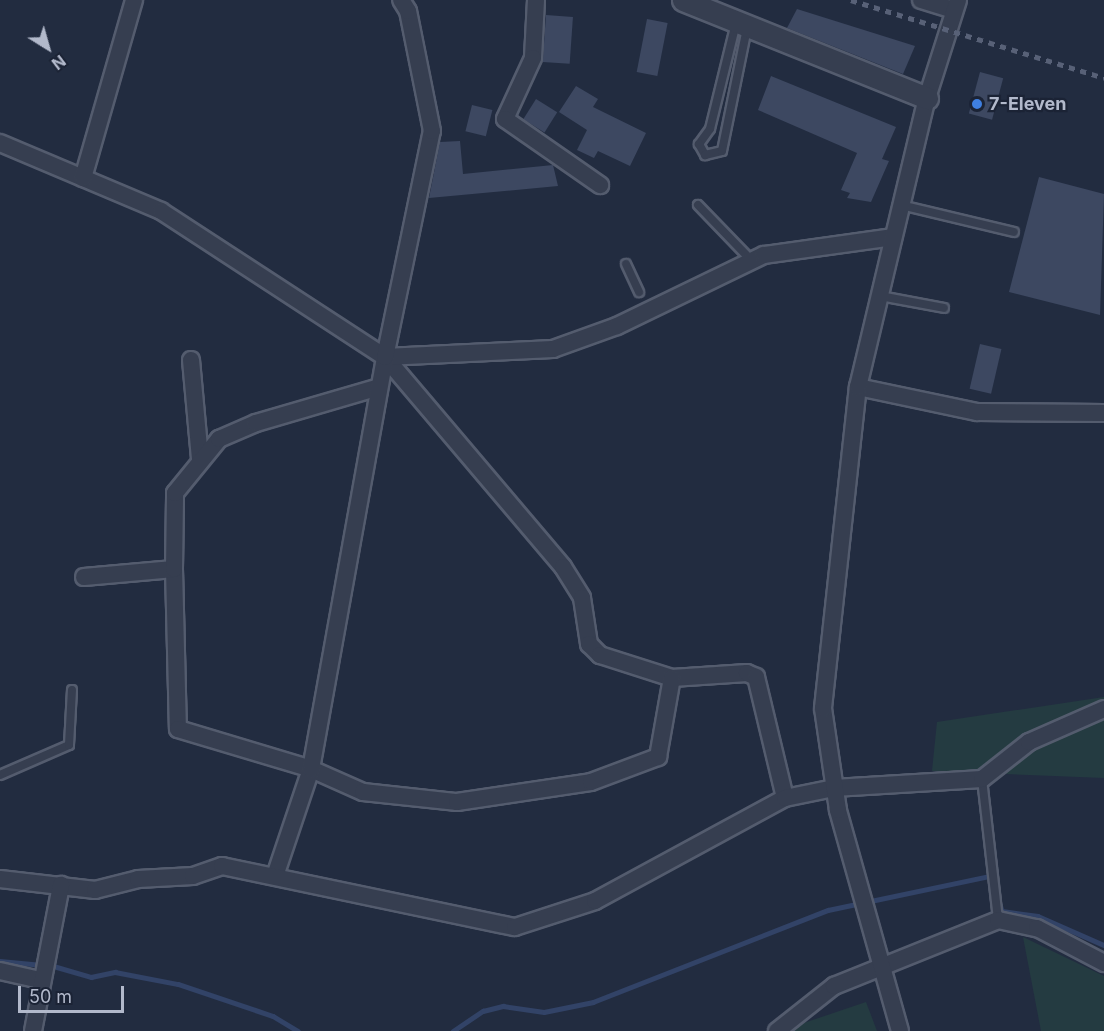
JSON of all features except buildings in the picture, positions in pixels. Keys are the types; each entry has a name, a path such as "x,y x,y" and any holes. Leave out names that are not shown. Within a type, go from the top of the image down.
{"street":[{"path":"83,178 134,0"},
{"path":"275,876 311,769 379,387 432,131 408,11 401,0"},
{"path":"536,0 532,58 505,119 600,185"},
{"path":"683,0 927,98"},
{"path":"900,1031 879,966 834,788 823,708 858,387 927,98 956,5 921,0"},
{"path":"0,143 161,211 385,357 563,567 582,598 589,644 600,655 672,678 747,673 756,677 785,798"},
{"path":"385,357 552,349 617,326 752,261 893,237"},
{"path":"191,360 200,458"},
{"path":"379,387 256,423 219,439 200,458 175,493 174,569 178,729 311,769 363,792 457,802 591,782 658,757 672,678"},
{"path":"858,387 977,412 1104,412"},
{"path":"84,577 174,569"},
{"path":"0,879 95,890 138,879 193,876 222,866 515,927 595,901 785,798 834,788 982,779 1029,742 1104,709"},
{"path":"33,1031 40,980 61,885"},
{"path":"777,1031 834,987 879,966 998,920 1037,928 1104,963"},
{"path":"0,971 40,980"}],"lane":[{"path":"742,25 722,151 705,155 699,144 710,129 742,25"},
{"path":"698,205 752,261"},
{"path":"901,205 1014,232"},
{"path":"626,264 639,292"},
{"path":"880,296 944,308"},
{"path":"0,774 69,746 72,690"},
{"path":"982,779 998,920"}],"green space":[{"path":"1104,697 1104,778 932,771 937,722"},
{"path":"1023,937 1104,976 1104,1031 1041,1031"},
{"path":"866,1002 877,1031 782,1031 783,1030"}],"waterway":[{"path":"453,1031 483,1011 503,1006 544,1012 593,1002 828,910 994,875"},
{"path":"1000,904 1002,911 1038,916 1104,945"},
{"path":"0,961 42,965"},
{"path":"50,965 91,977 115,972 178,984 273,1016 298,1031"}],"railway":[{"path":"851,0 1104,78"}],"place":[{"name":"7-Eleven","path":"977,104"}]}
